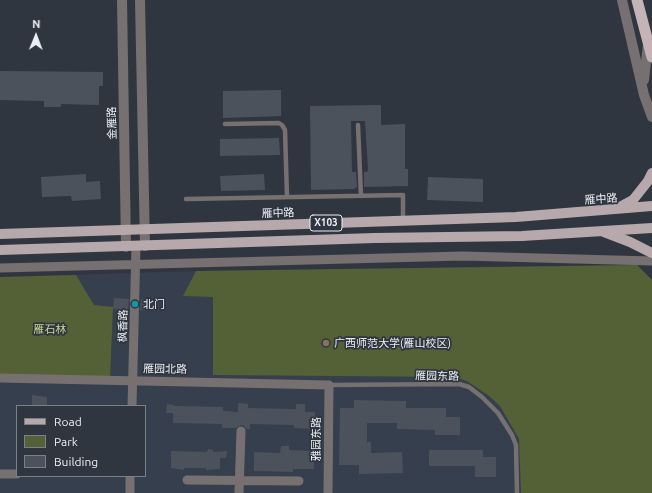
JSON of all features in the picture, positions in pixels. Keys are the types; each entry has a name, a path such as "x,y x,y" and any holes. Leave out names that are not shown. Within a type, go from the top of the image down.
{"highway":[{"path":"637,0 652,57"}],"main road":[{"path":"612,210 626,205 633,200 648,181 652,173"},
{"name":"雁中路","path":"0,234 516,217 652,206"},
{"name":"X103","path":"0,250 522,236 652,228"},
{"path":"600,231 630,242 652,253"}],"street":[{"name":"金雁路","path":"122,0 126,229 136,246"},
{"path":"136,246 145,229 140,0"},
{"path":"622,0 652,117"},
{"path":"644,89 648,42"},
{"name":"枫香路","path":"132,405 136,246"},
{"path":"0,268 463,256 652,261"},
{"name":"雁园北路","path":"0,378 329,384"},
{"name":"雅园东路","path":"328,493 329,384"},
{"path":"239,493 241,431"},
{"path":"0,474 16,474"},
{"path":"130,477 130,493"},
{"path":"186,480 299,481"}],"lane":[{"path":"225,124 282,125 285,130 287,197"},
{"path":"358,125 361,196"},
{"path":"186,199 402,195 403,221"},
{"name":"雁园东路","path":"329,384 459,384 469,387 482,397 498,413 512,435 516,445 517,493"}],"shaded area":[{"name":"广西师范大学(雁山校区)","path":"637,265 652,280 652,493 0,493 0,277 196,271"}],"green space":[{"path":"637,265 652,280 652,493 521,493 519,439 500,406 489,396 467,381 455,377 213,375 213,297 183,296 196,271"},
{"name":"雁石林","path":"76,275 94,305 113,307 110,380 0,378 0,277"}],"building":[{"path":"0,71 103,72 103,86 99,86 99,105 61,104 61,107 44,107 44,101 0,100"},
{"path":"281,90 281,116 223,118 223,91"},
{"path":"381,105 381,125 405,124 405,169 408,169 408,186 364,187 364,172 367,172 368,170 365,121 351,121 352,172 356,172 357,187 354,189 311,190 310,106"},
{"path":"279,138 280,155 220,156 220,139"},
{"path":"86,174 86,182 100,181 101,199 72,201 71,196 42,197 41,177"},
{"path":"264,174 265,190 221,191 220,176"},
{"path":"428,177 483,179 483,202 427,200"},
{"path":"114,298 129,299 128,310 113,309"},
{"path":"141,299 157,300 156,311 140,310"},
{"path":"32,395 47,397 47,405 32,405"},
{"path":"354,400 406,401 406,408 446,408 446,417 460,417 460,435 435,435 435,430 397,429 397,423 367,423 367,442 371,442 371,453 402,452 403,473 359,474 359,465 339,465 340,408 354,408"},
{"path":"238,403 248,404 248,408 296,409 296,404 305,404 305,412 315,412 314,429 294,428 294,425 250,424 250,429 246,429 241,425 236,428 222,428 222,424 173,423 173,413 166,413 167,404 174,406 223,407 223,411 238,412"},
{"path":"281,446 289,446 289,450 314,451 314,469 293,469 293,472 254,471 254,452 280,453"},
{"path":"208,449 213,450 213,452 227,451 226,458 220,458 220,469 206,470 206,468 184,468 184,470 171,468 171,451 207,452"},
{"path":"429,450 483,450 483,457 496,457 496,477 475,477 475,466 429,466"}],"place":[{"name":"北门","path":"135,304"},
{"name":"广西师范大学(雁山校区)","path":"326,343"}]}
